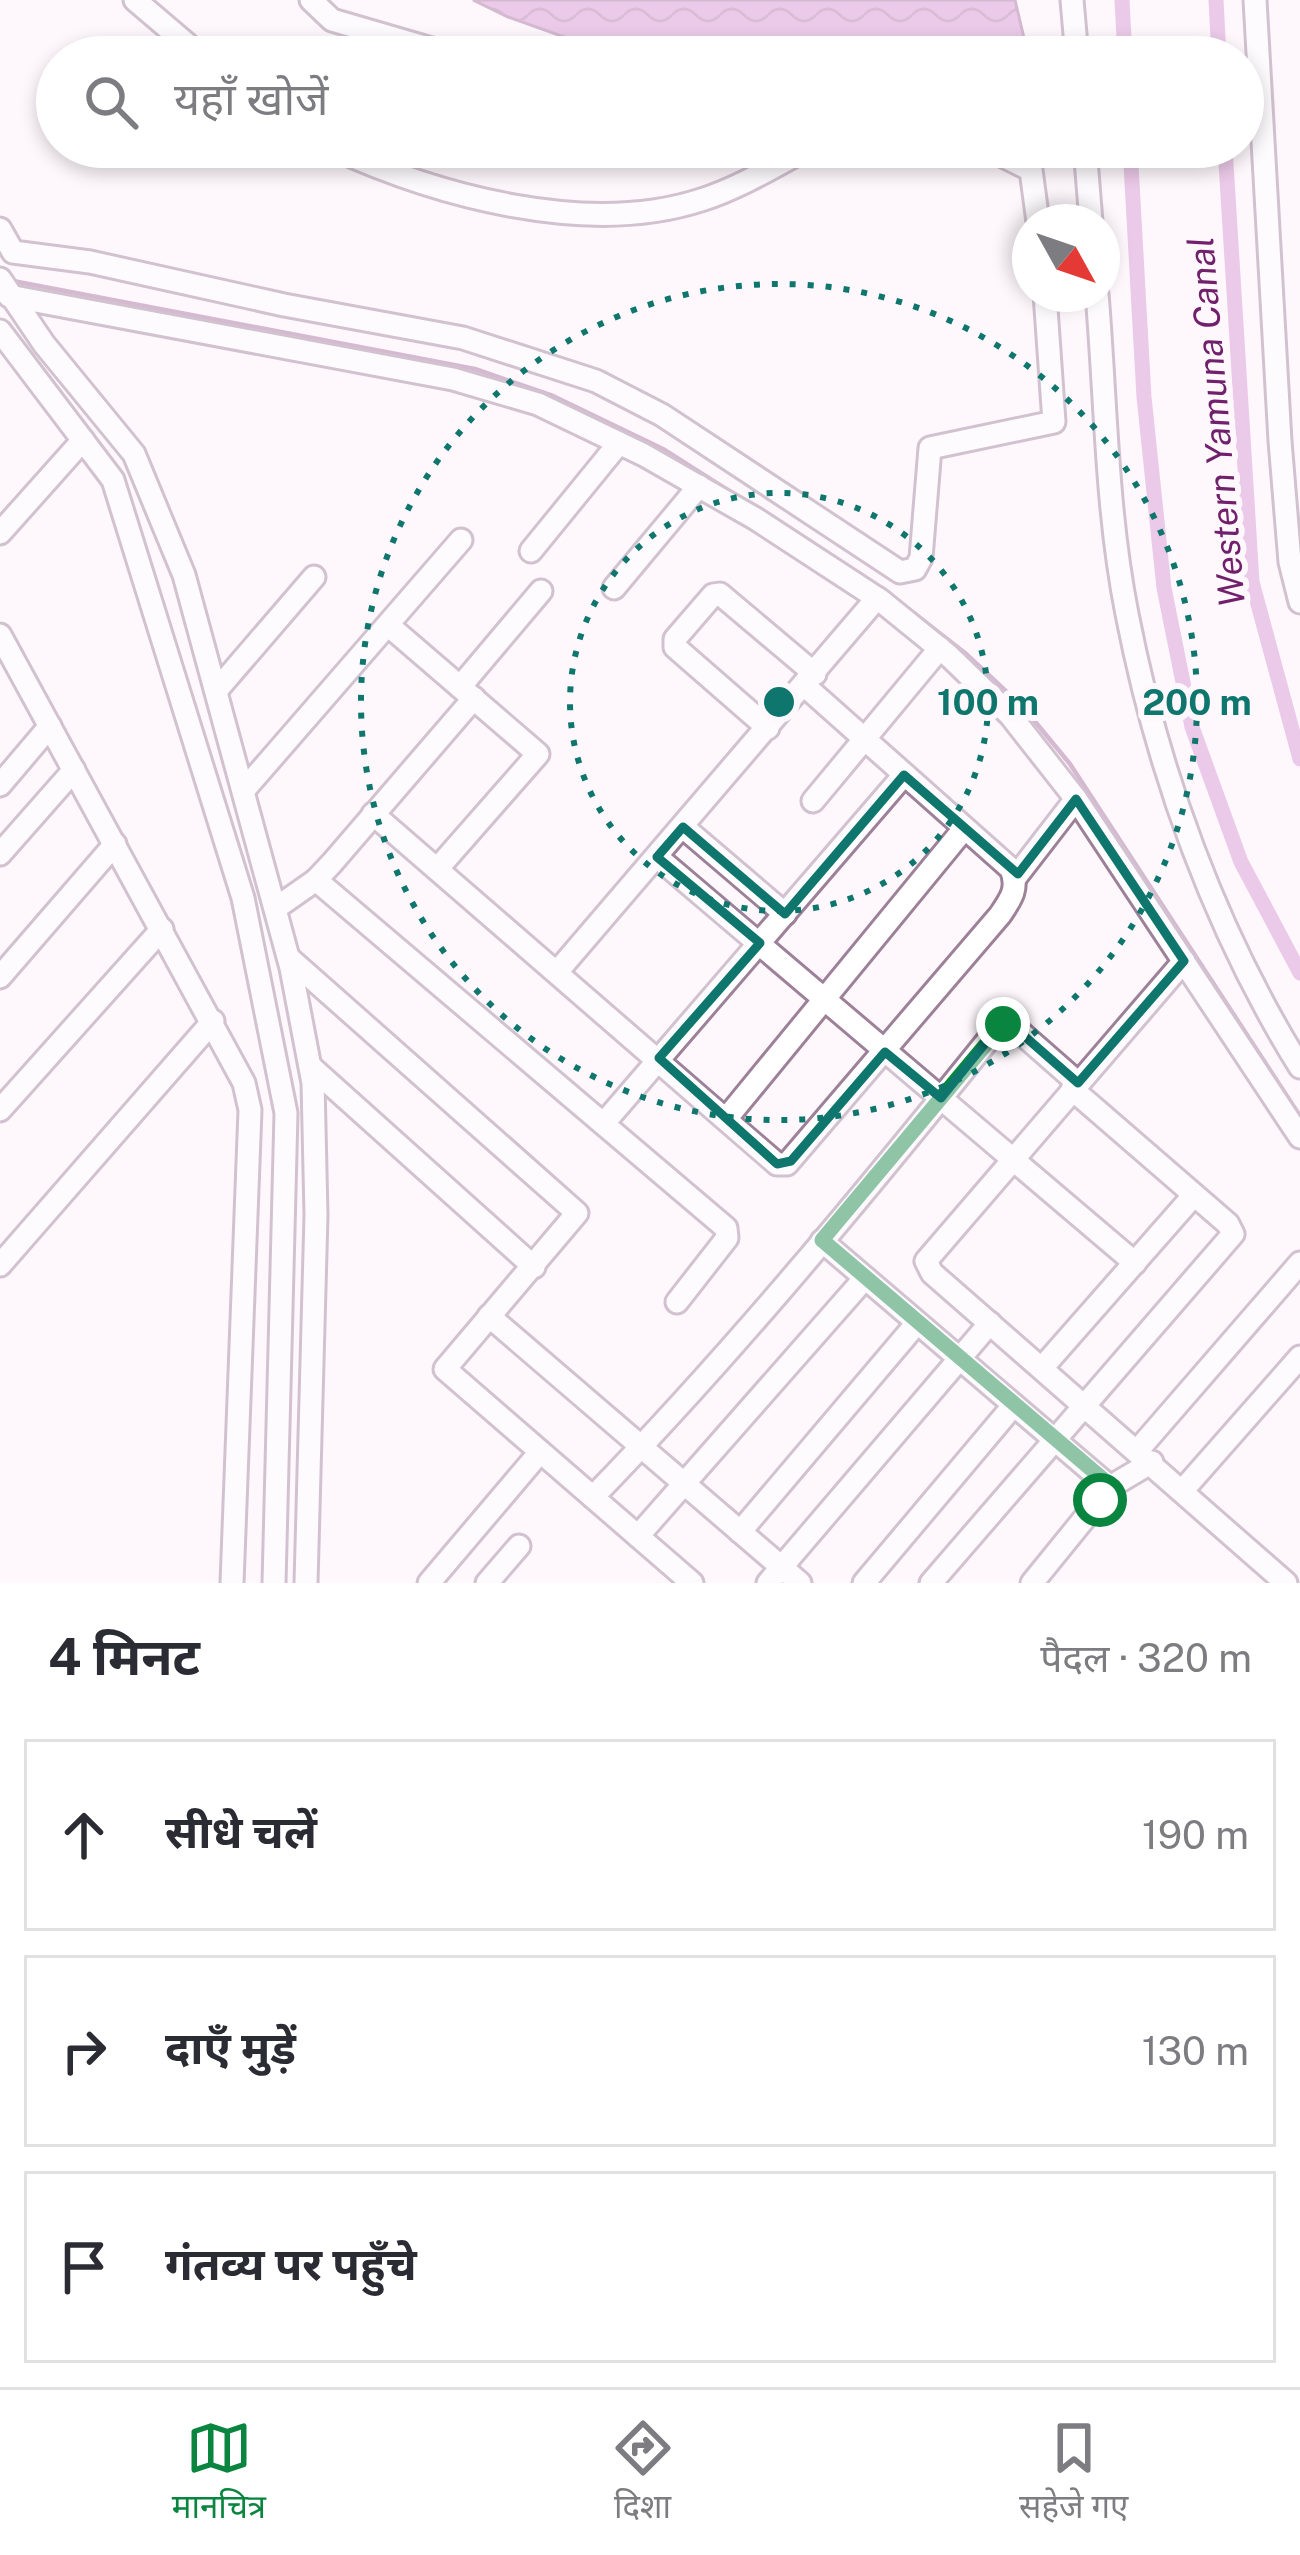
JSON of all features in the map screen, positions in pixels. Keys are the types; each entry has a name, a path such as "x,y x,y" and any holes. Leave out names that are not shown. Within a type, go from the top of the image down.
{"street":[{"path":"135,0 177,36"},
{"path":"311,0 332,20 387,36"},
{"path":"1072,0 1075,36"},
{"path":"1255,0 1257,36"},
{"path":"1264,159 1280,442 1290,562 1300,602"},
{"path":"391,168 473,197 526,208 600,214 700,201 767,168"},
{"path":"1027,168 1036,204"},
{"path":"1087,168 1090,204"},
{"path":"0,229 13,251 90,262 463,338 596,381 662,415 900,572 915,569 921,558 931,448 1054,422 1046,312"},
{"path":"4,288 454,379 538,404 698,486 877,598 940,648 1010,715 1076,799 1300,1137"},
{"path":"4,288 134,454 184,575 289,957 310,1066 316,1215 306,1583"},
{"path":"1098,312 1126,614 1155,728 1226,934 1300,1067"},
{"path":"0,331 113,480 243,898 286,1113 274,1583"},
{"path":"0,533 83,440"},
{"path":"531,551 619,443"},
{"path":"614,588 698,486"},
{"path":"244,790 461,540"},
{"path":"216,691 314,577"},
{"path":"276,908 316,880 373,814 541,591"},
{"path":"373,814 777,1164 787,1164 1000,915 1014,891 1015,878 1011,868 864,741 810,680 720,594 713,595 675,639 675,647 768,728"},
{"path":"557,972 877,598"},
{"path":"388,625 538,754 438,868"},
{"path":"0,634 244,1084 250,1110 232,1583"},
{"path":"813,801 940,648"},
{"path":"0,784 50,726"},
{"path":"0,854 74,770"},
{"path":"604,1123 904,775"},
{"path":"1015,878 1076,799"},
{"path":"683,827 785,914"},
{"path":"726,1119 963,830"},
{"path":"0,977 115,844"},
{"path":"657,857 1136,1263"},
{"path":"316,880 728,1232 677,1302"},
{"path":"0,1110 162,929"},
{"path":"289,957 576,1211 574,1220 445,1369 692,1583"},
{"path":"1184,961 926,1262 932,1273 1286,1583"},
{"path":"0,1265 213,1021"},
{"path":"592,1497 822,1240 1003,1024 1013,1026 1231,1228 1231,1237 932,1583"},
{"path":"310,1066 534,1267"},
{"path":"1042,1368 1194,1195"},
{"path":"822,1240 1111,1486"},
{"path":"1032,1583 1111,1486 1145,1456 1300,1263"},
{"path":"638,1536 865,1278"},
{"path":"489,1316 740,1532 775,1575 800,1583"},
{"path":"740,1532 917,1323"},
{"path":"775,1575 990,1323"},
{"path":"1184,1490 1300,1357"},
{"path":"864,1583 1013,1406"},
{"path":"429,1583 540,1452"},
{"path":"278,1498 308,1502"},
{"path":"232,1528 276,1528"},
{"path":"487,1583 519,1546"}],"highlighted area":[{"path":"904,775 1018,874 1076,799 1184,961 1078,1083 1005,1019 941,1098 885,1052 791,1161 777,1164 659,1058 760,943 657,857 683,827 785,914"}],"water":[{"path":"473,0 1015,0 1024,36 561,36"}],"waterway":[{"path":"1122,0 1124,36"},
{"name":"Western Yamuna Canal","path":"1216,0 1218,36"},
{"path":"1131,168 1144,397 1164,588 1192,727 1241,862 1300,973"},
{"name":"Western Yamuna Canal","path":"1226,168 1252,582 1300,759"},
{"path":"13,281 475,369 553,396 663,449 833,557"},
{"path":"892,596 965,653 1023,707 1070,764 1300,1116"}],"route":[{"path":"1003,1024 822,1240 1111,1486 1100,1500"}]}
